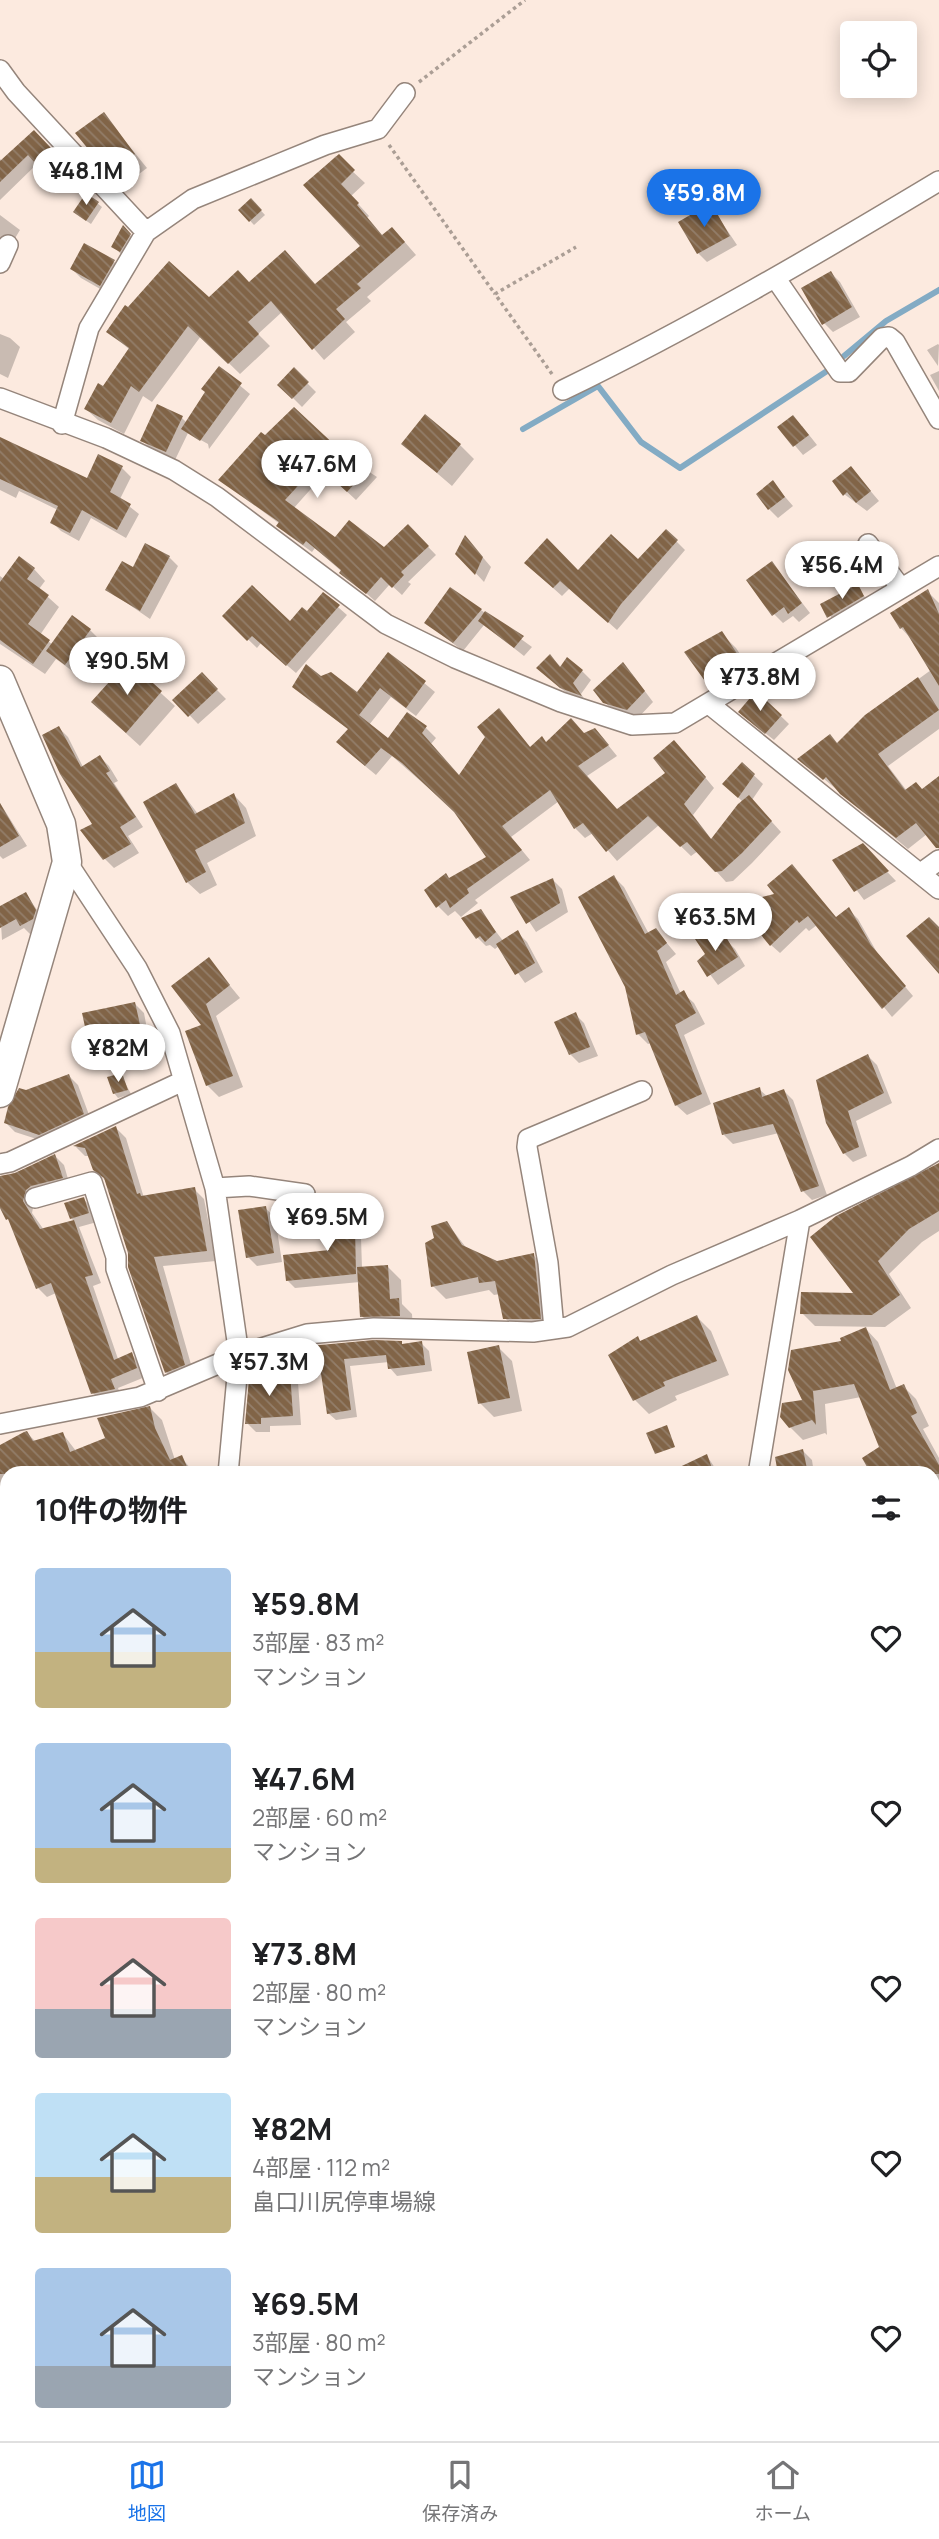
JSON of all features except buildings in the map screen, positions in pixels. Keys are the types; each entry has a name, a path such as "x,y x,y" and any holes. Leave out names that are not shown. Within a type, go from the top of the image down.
{"main road":[{"path":"0,680 61,824 67,862 0,1093"}],"street":[{"path":"0,69 16,92 146,232"},
{"path":"62,424 89,328 146,232 193,199 325,145 377,129 405,93"},
{"path":"563,390 674,336 776,279 939,181"},
{"path":"776,279 840,372 849,372 882,338 889,337 895,342 939,419"},
{"path":"0,398 62,424 106,438 174,470 217,497 386,624 561,702 632,724 675,723 939,566"},
{"path":"867,544 901,588"},
{"path":"709,705 939,889"},
{"path":"921,873 939,860"},
{"path":"67,862 137,968 170,1033 215,1188 239,1355 229,1466"},
{"path":"0,1164 10,1163 183,1081"},
{"path":"554,1329 548,1263 527,1147 528,1139 642,1091"},
{"path":"0,1424 158,1391 239,1355 307,1334 374,1328 533,1332 568,1327 672,1275 800,1220 911,1166 939,1149"},
{"path":"35,1198 92,1182 116,1256 116,1269 158,1391"},
{"path":"215,1188 249,1186 304,1194"},
{"path":"759,1466 800,1220"}],"path":[{"path":"405,93 525,0"},
{"path":"377,129 563,390"},
{"path":"495,294 576,247"}],"waterway":[{"path":"844,356 886,321 939,290"},
{"path":"523,429 598,386 641,442 680,468 827,371"}]}
